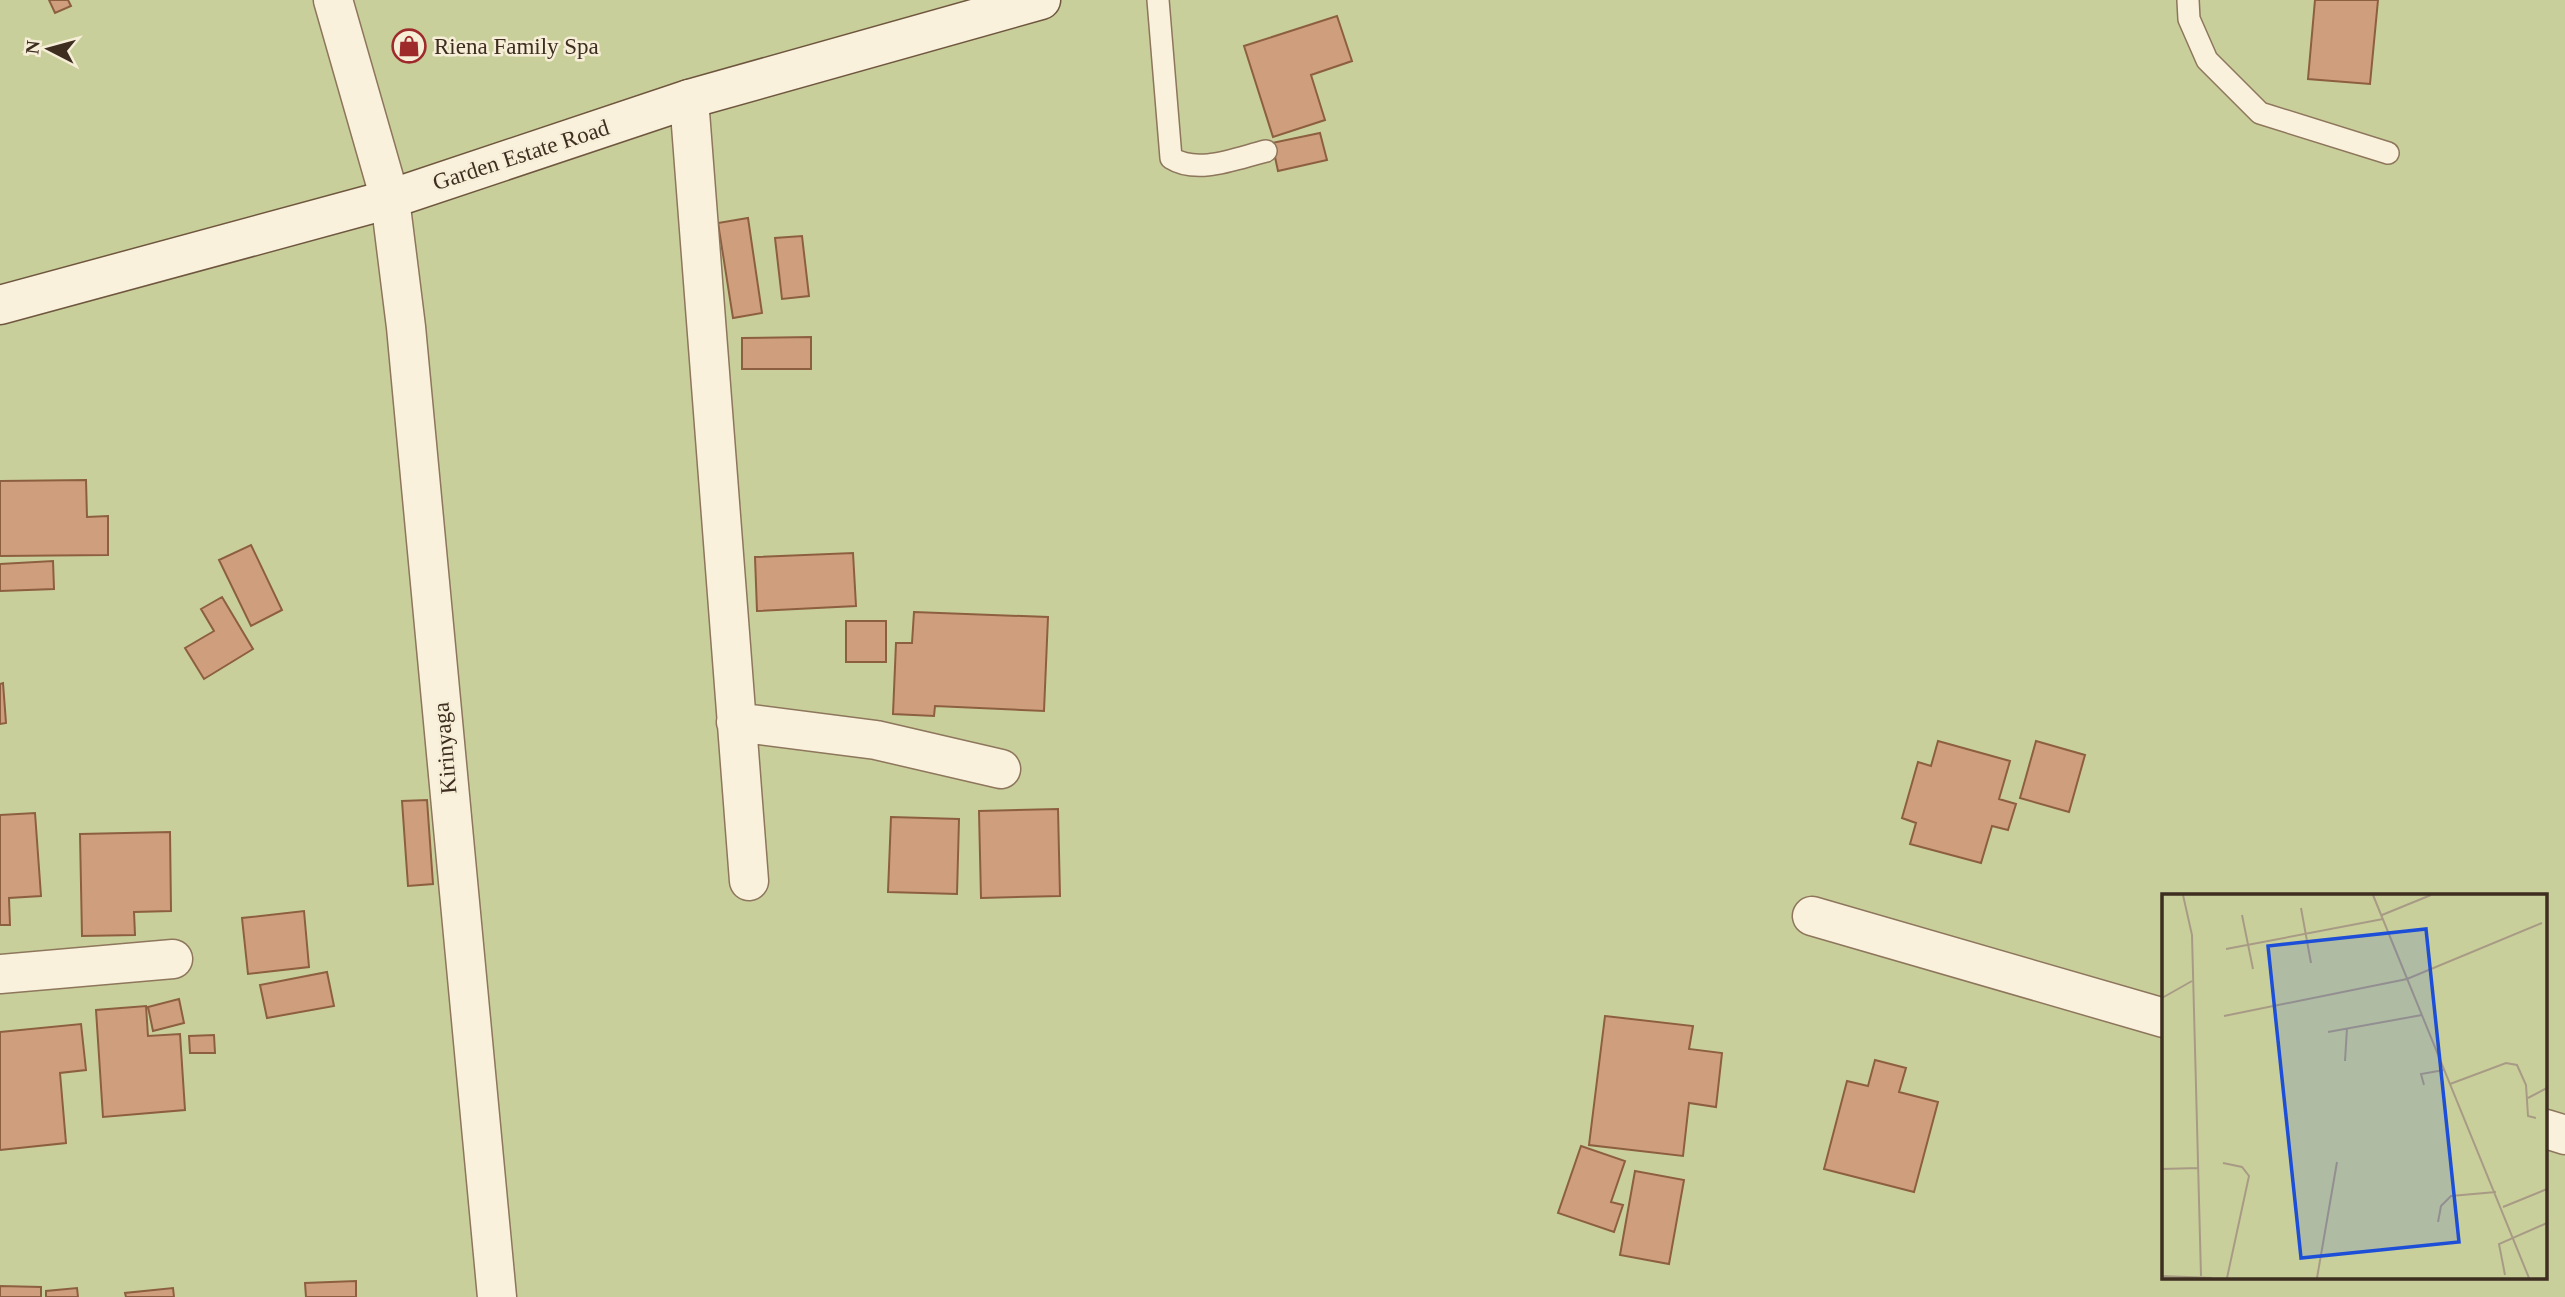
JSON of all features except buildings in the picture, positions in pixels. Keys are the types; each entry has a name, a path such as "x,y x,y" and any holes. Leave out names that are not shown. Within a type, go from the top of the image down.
{"street":[{"name":"Kirinyaga","path":"333,0 390,199 406,327 497,1297"},
{"name":"Garden Estate Road","path":"0,305 390,199 690,99 1041,0"},
{"path":"690,99 748,881"},
{"path":"736,723 876,740 1001,769"},
{"path":"1812,916 2162,1017"},
{"path":"0,974 173,959"},
{"path":"2548,1130 2565,1135"}],"lane":[{"path":"1158,0 1171,158 1182,165 1197,167 1266,151"},
{"path":"2188,0 2189,19 2207,60 2260,113 2388,153"}],"green space":[{"path":"0,0 2565,0 2565,1297 0,1297"}],"place":[{"name":"Riena Family Spa","path":"409,46"}]}
